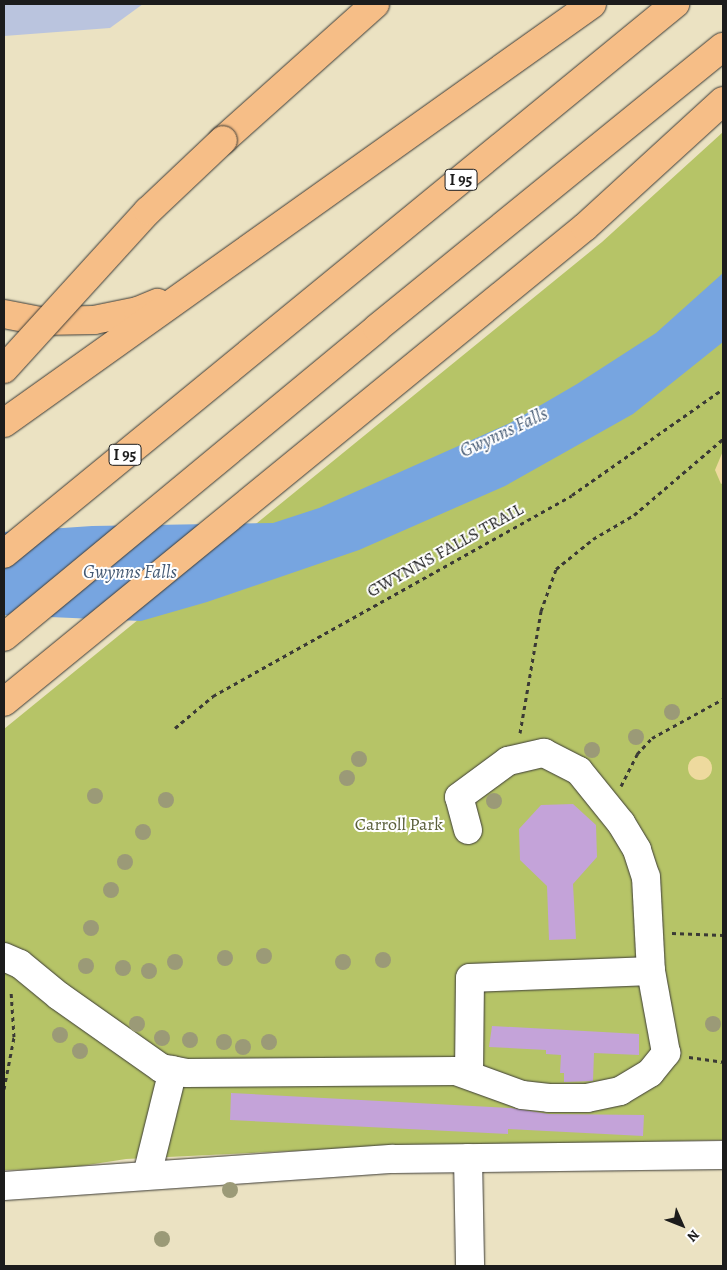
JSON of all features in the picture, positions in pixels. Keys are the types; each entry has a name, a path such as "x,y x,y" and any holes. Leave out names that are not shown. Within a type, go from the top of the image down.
{"highway":[{"path":"4,369 148,211 222,140 375,4"},
{"path":"4,423 592,4"},
{"name":"I 95","path":"4,554 674,4"},
{"path":"4,637 377,328 723,48"},
{"path":"4,702 599,215 723,101"},
{"path":"4,314 41,321 94,320 138,311 199,283"}],"lane":[{"path":"12,960 141,1056 161,1068 173,1070 456,1071 522,1095 587,1098 620,1091 650,1073 666,1053 652,971 646,877 637,850 611,809 579,771 561,759 544,753 528,754 508,761 459,797 468,830"},
{"path":"469,1075 470,978 652,971"},
{"path":"147,1175 173,1070"},
{"path":"4,1186 393,1159 723,1155"},
{"path":"468,1158 470,1266"}],"path":[{"name":"GWYNNS FALLS TRAIL","path":"175,728 213,696 572,494 723,389"},
{"path":"519,735 529,695 541,611 556,569 593,539 634,514 723,439"},
{"path":"611,809 626,773 652,738 723,699"},
{"path":"649,932 723,935"},
{"path":"4,1089 14,1037 11,985 12,960"},
{"path":"666,1053 723,1062"}],"shaded area":[{"path":"4,4 143,4 110,28 4,36"}],"green space":[{"name":"Carroll Park","path":"723,132 723,1140 355,1148 126,1159 62,1169 4,1170 4,729 602,242"}],"sand":[{"path":"723,451 723,483 721,484 715,470"},
{"path":"700,756 709,759 712,768 709,777 700,780 691,777 688,768 691,759"}],"water":[{"name":"Gwynns Falls","path":"723,273 723,342 633,414 505,486 359,550 207,602 141,621 4,615 4,532 92,526 273,523 319,508 510,423 577,384 656,333"}],"building":[{"path":"573,804 596,825 597,857 573,884 576,939 549,940 547,886 520,860 519,829 541,805"},
{"path":"492,1026 639,1034 639,1055 594,1053 593,1081 564,1082 564,1073 560,1073 561,1055 546,1054 546,1050 489,1047"},
{"path":"231,1093 511,1108 549,1114 644,1115 643,1136 508,1129 508,1134 230,1120"}]}
